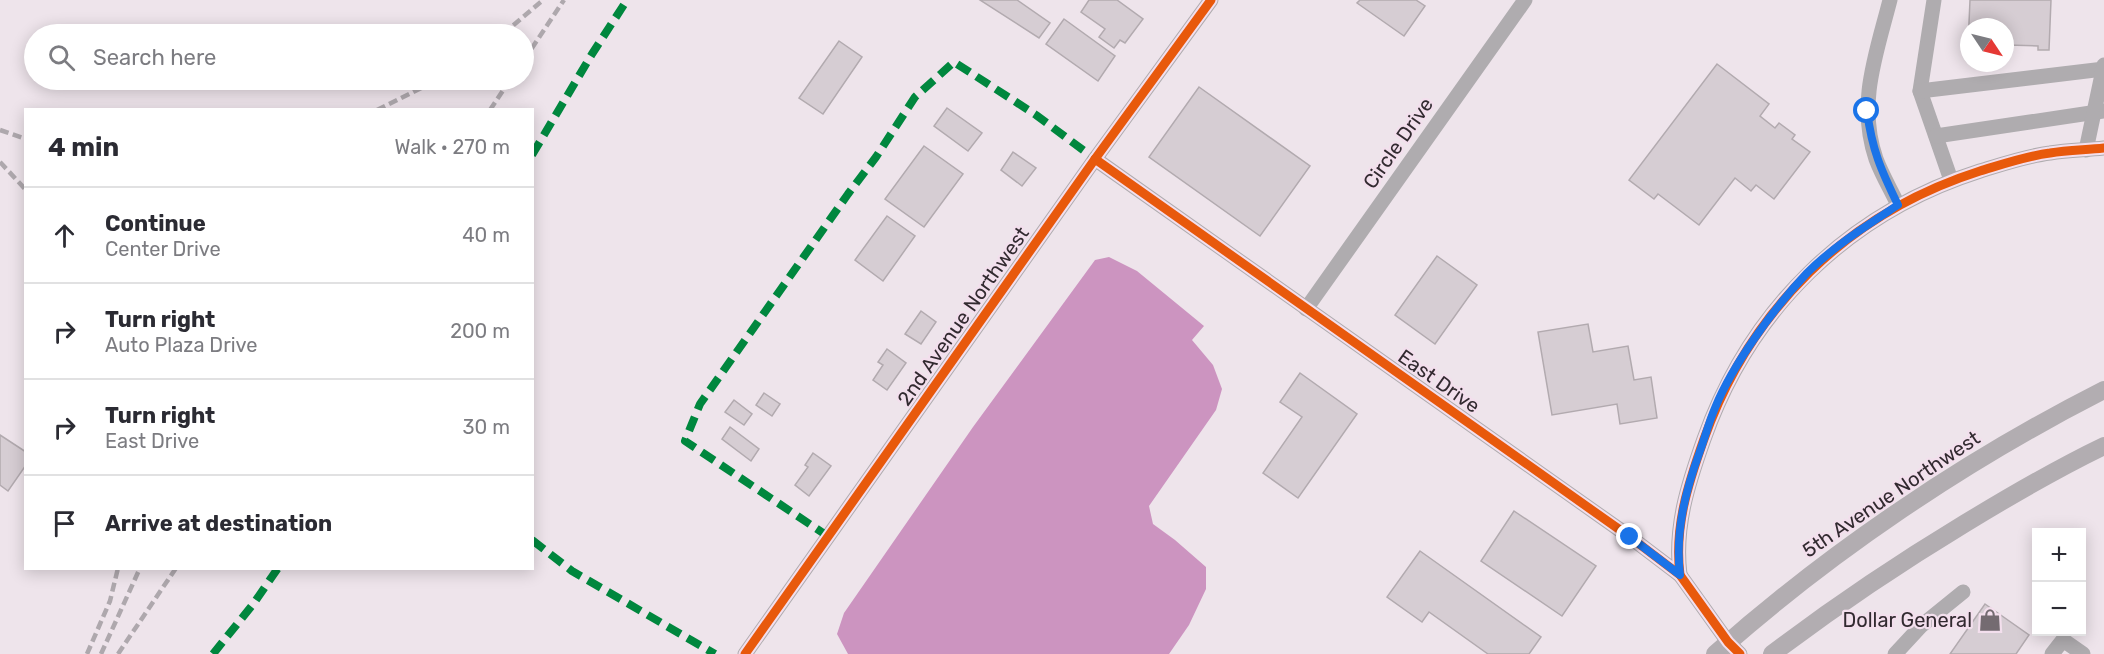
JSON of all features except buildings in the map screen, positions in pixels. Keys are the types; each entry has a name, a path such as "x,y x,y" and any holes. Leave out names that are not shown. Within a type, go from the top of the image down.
{"main road":[{"name":"5th Avenue Northwest","path":"1728,650 1778,601 1887,519 1998,448 2060,412 2104,390"},
{"path":"1772,654 1892,567 2021,489 2104,446"}],"street":[{"name":"2nd Avenue Northwest","path":"745,654 1095,159 1211,0"},
{"name":"Circle Drive","path":"1306,309 1525,0"},
{"path":"1890,0 1874,65 1867,111 1870,137 1877,160 1898,205"},
{"path":"1934,0 1920,91 1951,180"},
{"path":"1920,91 2104,67 2099,111 2086,150"},
{"path":"1936,136 2099,111"},
{"path":"1680,575 1677,553 1688,484 1715,406 1734,370 1781,302 1809,272 1839,244 1898,205 1951,180 2010,161 2050,153 2104,148"},
{"name":"East Drive","path":"1095,159 1680,575 1728,650"},
{"path":"1895,654 1921,626 1963,592"},
{"path":"2052,654 2062,640 2083,654"}],"shaded area":[{"path":"1109,257 1137,271 1204,326 1192,340 1213,365 1222,389 1216,410 1149,506 1153,524 1206,567 1206,589 1189,625 1169,654 848,654 837,634 844,613 973,427 1095,260"}],"railway":[{"path":"515,24 543,0"},
{"path":"534,45 564,0"},
{"path":"381,108 417,90"},
{"path":"491,108 503,90"},
{"path":"0,130 24,138"},
{"path":"0,162 24,188"},
{"path":"87,654 110,601 118,570"},
{"path":"101,654 139,570"},
{"path":"118,654 175,570"}],"marked path":[{"path":"534,152 627,0"},
{"path":"829,537 685,441 700,404 876,157 915,97 954,62 1036,115 1095,159"},
{"path":"534,542 572,571 715,654"},
{"path":"213,654 254,603 277,570"}],"cycle path":[{"path":"745,654 1095,159 1211,0"},
{"path":"1680,575 1679,540 1684,506 1704,439 1724,392 1748,348 1777,308 1810,272 1847,240 1888,212 1932,189 2023,158 2104,148"},
{"path":"1095,159 1630,537 1680,575 1728,642 1740,654"}],"place":[{"name":"Dollar General","path":"1990,620"}],"route":[{"path":"1630,537 1680,575 1677,553 1688,484 1715,406 1734,370 1781,302 1809,272 1839,244 1898,205 1877,160 1870,137 1867,111"}]}
